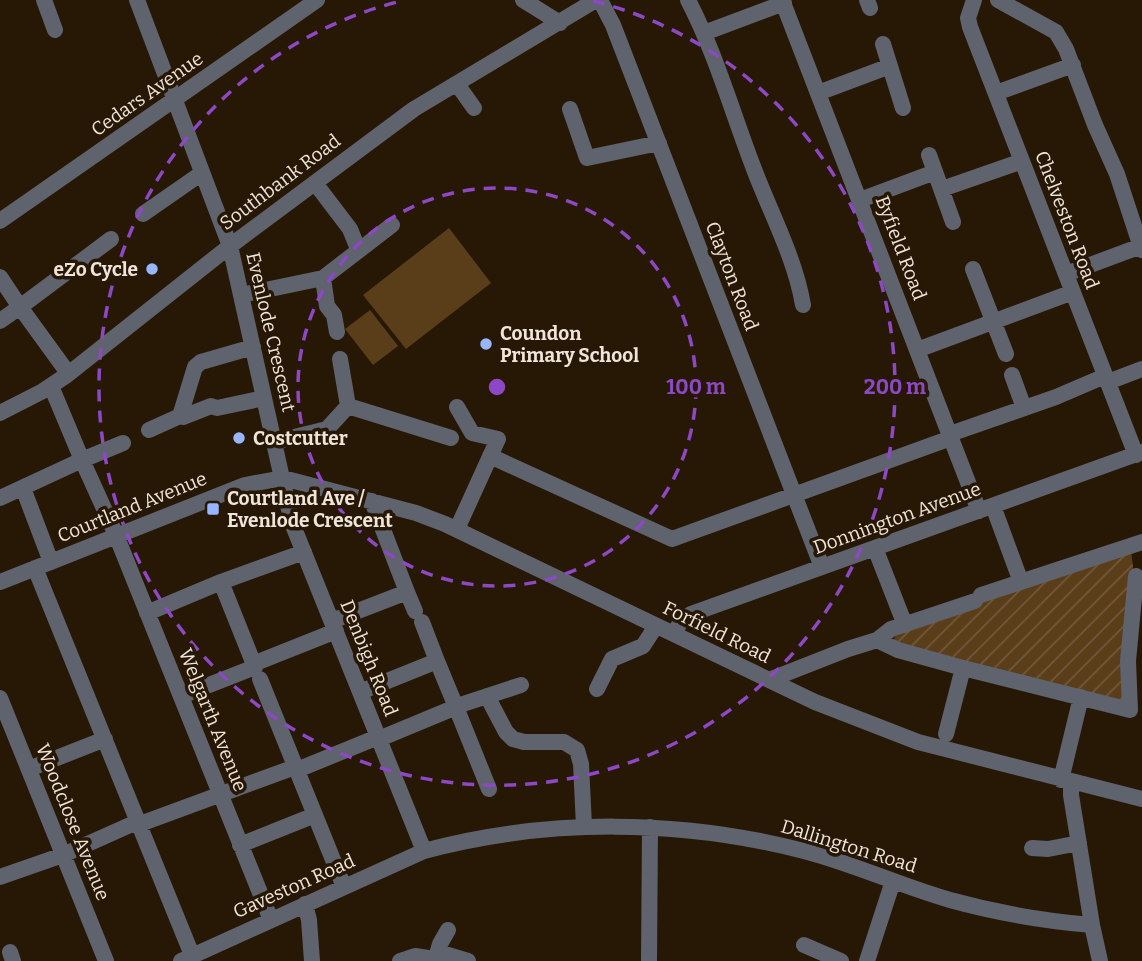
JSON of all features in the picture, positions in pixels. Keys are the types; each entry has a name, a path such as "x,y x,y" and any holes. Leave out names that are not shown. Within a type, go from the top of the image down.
{"street":[{"path":"44,0 55,30"},
{"name":"Evenlode Crescent","path":"137,0 230,246 283,478"},
{"name":"Cedars Avenue","path":"0,221 317,0"},
{"path":"523,0 560,23"},
{"name":"Southbank Road","path":"0,413 51,386 230,246 414,109 598,0"},
{"name":"Clayton Road","path":"598,0 613,25 822,567"},
{"path":"688,0 704,33 790,258 803,305"},
{"name":"Chelveston Road","path":"974,0 968,18 970,27 1106,379 1139,454"},
{"path":"998,0 1056,32 1073,65 1117,174 1135,204 1141,248 1066,274"},
{"path":"704,33 788,2"},
{"name":"Byfield Road","path":"788,2 818,93 951,436 1021,582"},
{"path":"883,44 904,108"},
{"path":"996,93 1073,65"},
{"path":"818,93 890,66"},
{"path":"457,83 474,108"},
{"path":"570,109 587,158 659,144"},
{"path":"929,155 953,222"},
{"path":"942,189 1022,161"},
{"path":"860,200 935,172"},
{"path":"143,214 202,173"},
{"path":"315,183 349,229 358,249"},
{"path":"241,296 323,278 392,225"},
{"path":"0,321 111,239"},
{"path":"973,270 1006,354"},
{"path":"0,277 68,373"},
{"path":"323,278 327,306 334,315 337,332"},
{"path":"918,350 1073,292"},
{"path":"180,416 195,367 201,362 253,347"},
{"path":"340,359 348,406"},
{"path":"490,456 672,540 1024,408 1142,369"},
{"path":"1013,375 1024,408"},
{"name":"Welgarth Avenue","path":"51,386 116,535 271,920"},
{"path":"149,430 211,406 217,408 264,398"},
{"path":"348,406 452,438"},
{"path":"274,442 327,429 348,406"},
{"path":"457,407 472,433 498,439 457,529"},
{"path":"0,498 123,443"},
{"name":"Donnington Avenue","path":"674,634 680,623 691,614 1139,454"},
{"name":"Forfield Road","path":"283,478 416,513 457,529 825,707 905,737 1142,799"},
{"name":"Courtland Avenue","path":"0,583 245,485 283,478"},
{"name":"Denbigh Road","path":"283,478 292,523 424,850"},
{"path":"23,488 51,562"},
{"path":"372,501 407,592 459,706 489,789"},
{"path":"769,680 877,640 891,629 1142,542"},
{"path":"875,548 905,625"},
{"path":"147,613 304,552"},
{"path":"35,568 140,823 186,958"},
{"path":"877,640 898,650 962,668 1130,709 1135,661 1136,576"},
{"path":"221,582 344,887"},
{"path":"257,672 334,626 407,592"},
{"path":"597,689 612,659 643,646 656,626"},
{"path":"360,692 437,661"},
{"path":"181,696 255,667 257,672"},
{"path":"946,734 962,668"},
{"path":"0,877 63,855 140,823 296,769 521,685"},
{"path":"487,696 506,732 513,739 524,742 564,742 577,750 581,764 584,826"},
{"path":"1081,697 1066,781 1071,795 1100,961"},
{"name":"Woodclose Avenue","path":"0,698 106,961"},
{"path":"29,769 105,740"},
{"path":"240,845 315,815"},
{"name":"Dallington Road","path":"424,850 463,840 584,826 714,832 805,851 950,900 1051,922 1092,925"},
{"path":"649,961 650,827"},
{"path":"1032,848 1048,849 1079,844"},
{"name":"Gaveston Road","path":"186,958 424,850"},
{"path":"867,961 892,881"},
{"path":"305,904 312,961"},
{"path":"435,958 448,930"},
{"path":"804,945 841,961"},
{"path":"400,961 415,956 468,961"}],"shaded area":[{"path":"449,228 491,283 406,349 363,295"},
{"path":"370,310 398,346 373,365 345,329"},
{"path":"1131,550 1135,584 1123,704 895,647 894,630"}],"place":[{"name":"eZo Cycle","path":"152,269"},
{"name":"Coundon Primary School","path":"486,344"},
{"name":"Costcutter","path":"239,438"},
{"name":"Courtland Ave / Evenlode Crescent","path":"213,509"}]}
